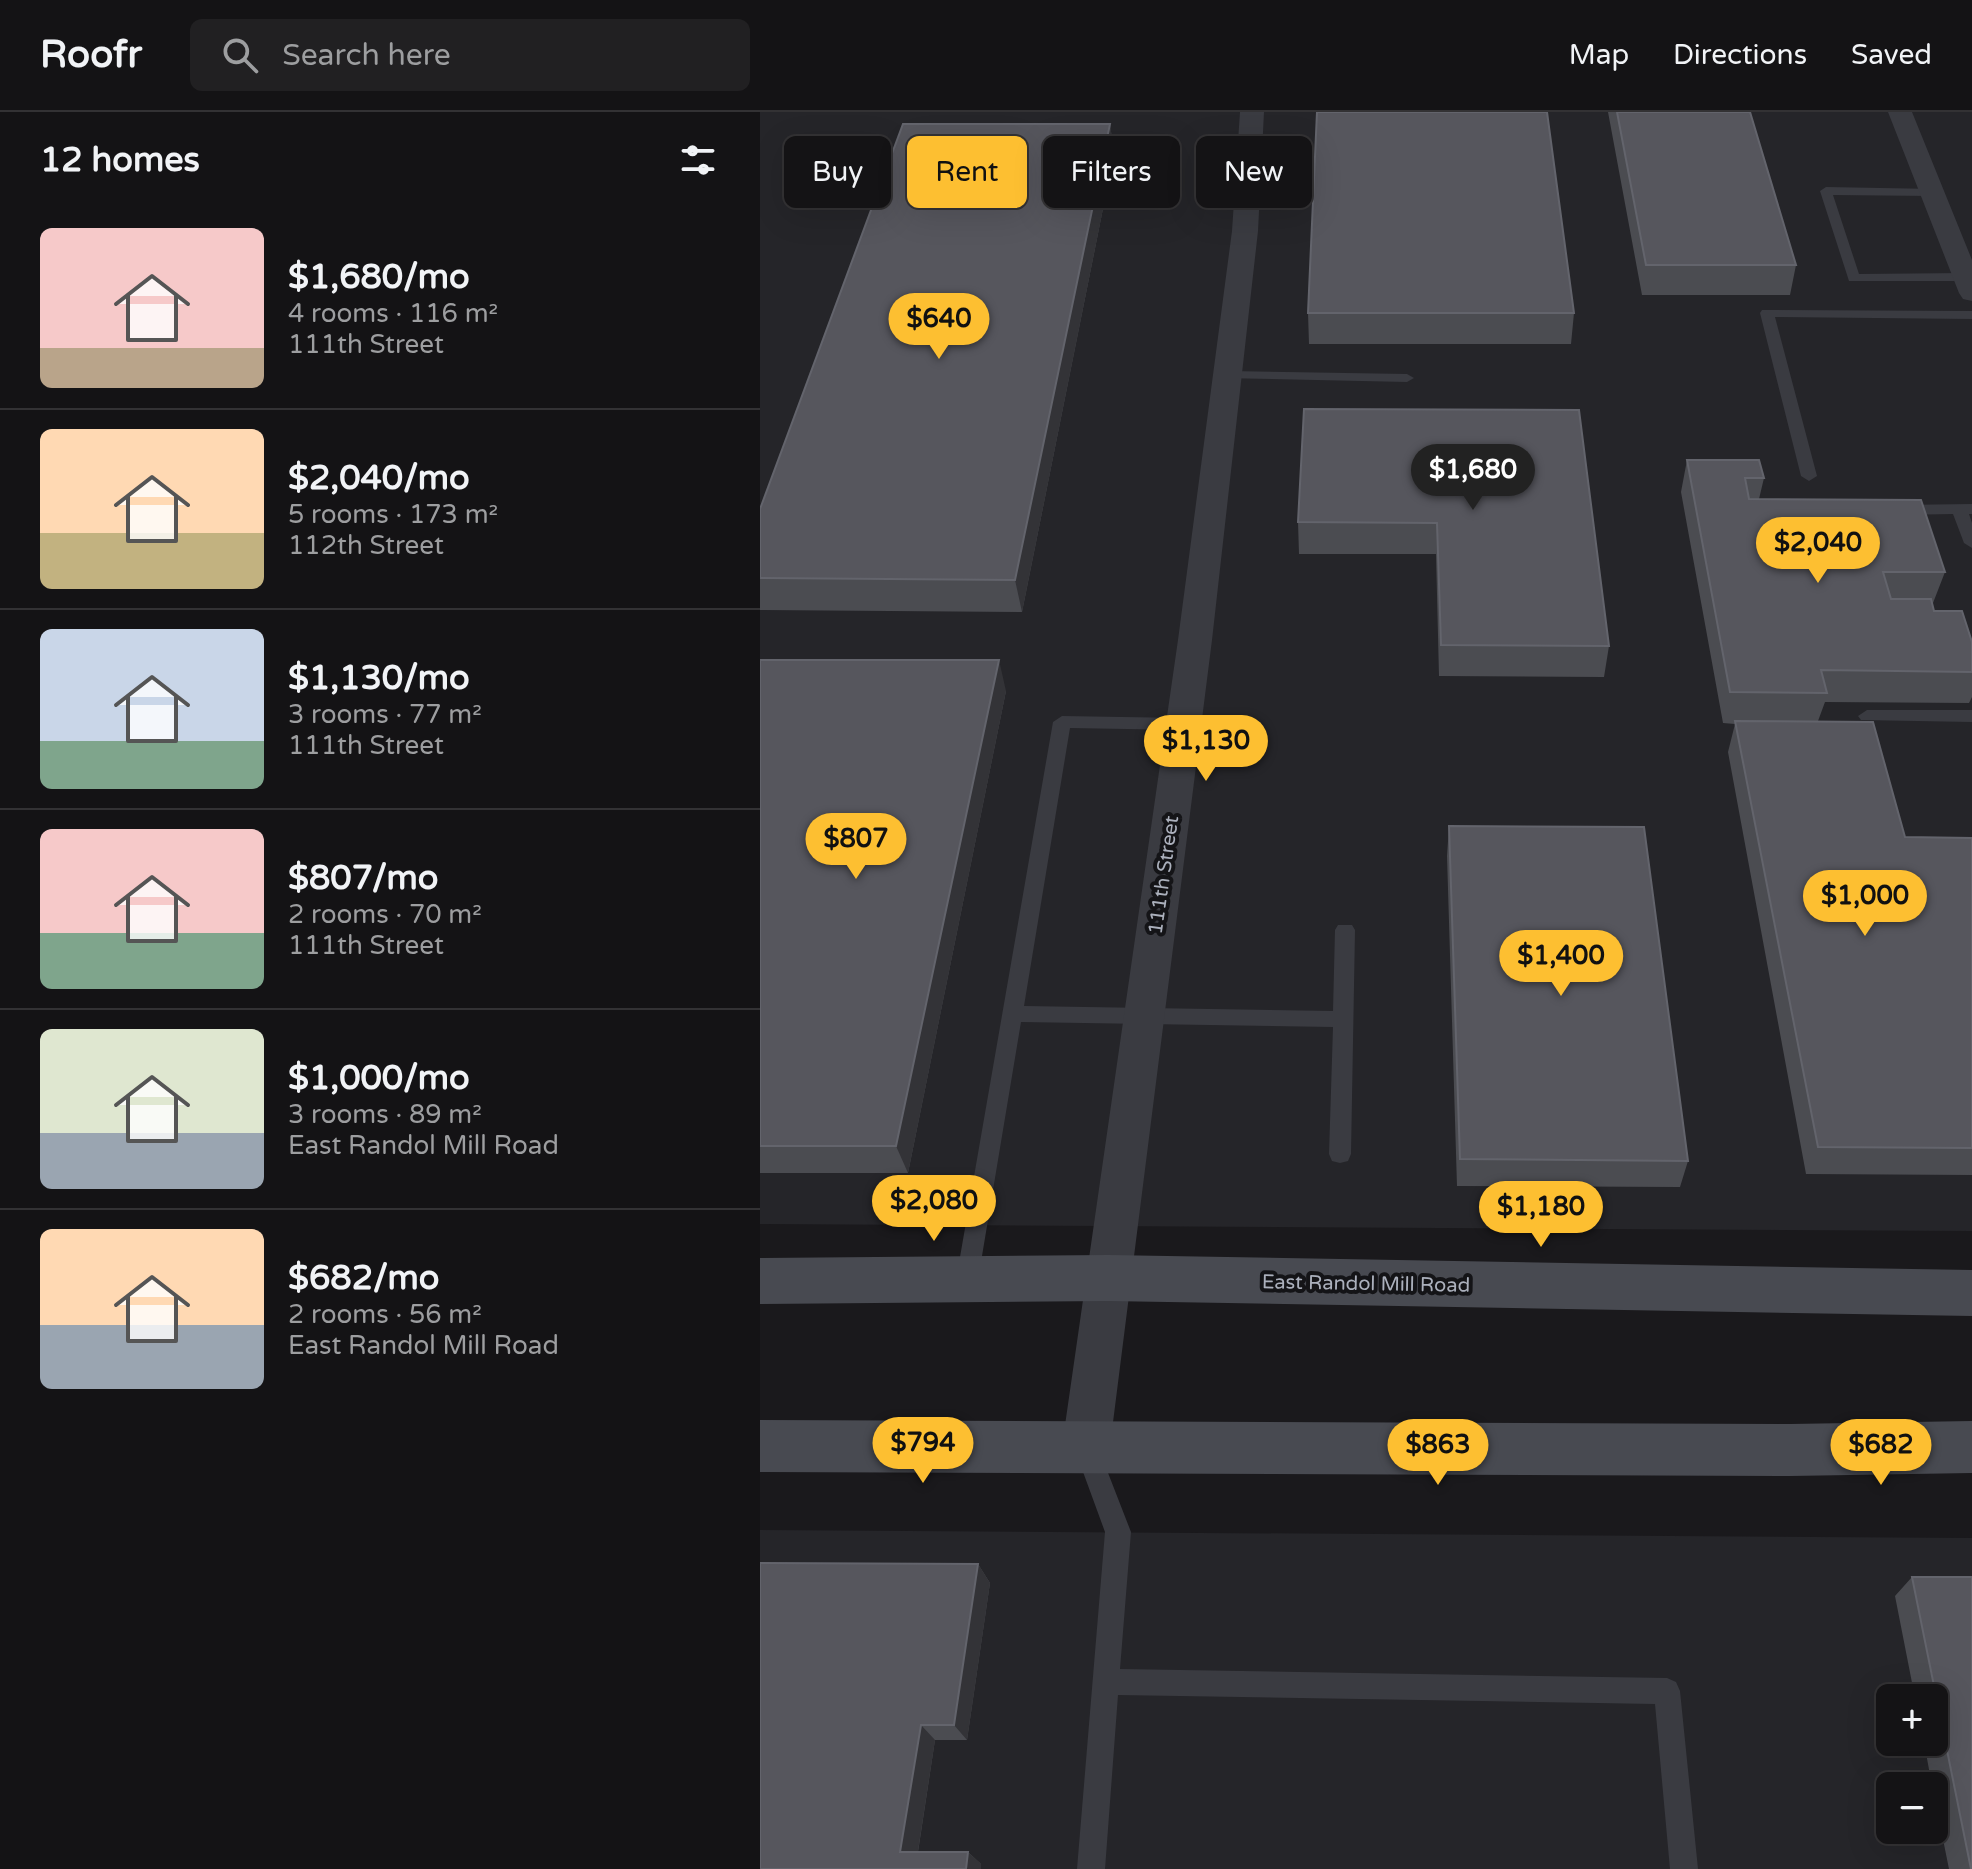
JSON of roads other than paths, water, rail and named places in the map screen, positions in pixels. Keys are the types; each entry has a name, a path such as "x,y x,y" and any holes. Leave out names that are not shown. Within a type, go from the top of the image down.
{"main road":[{"name":"East Randol Mill Road","path":"760,1281 1108,1278 1972,1293"},
{"path":"760,1446 1790,1450 1972,1447"}],"street":[{"name":"111th Street","path":"1086,1446 1183,724 1245,231 1252,112"},
{"path":"1900,112 1969,285"}],"lane":[{"path":"1932,192 1826,191 1854,278 1969,285"},
{"path":"1809,476 1767,313 1972,315"},
{"path":"1227,375 1407,378"},
{"path":"1888,511 1965,509 1972,543"},
{"path":"1867,716 1972,716"},
{"path":"967,1280 1062,722 1183,724"},
{"path":"1340,1154 1345,930"},
{"path":"1012,1014 1343,1019"},
{"path":"1086,1446 1118,1532 1091,1869"},
{"path":"1105,1682 1667,1691 1684,1869"}]}
